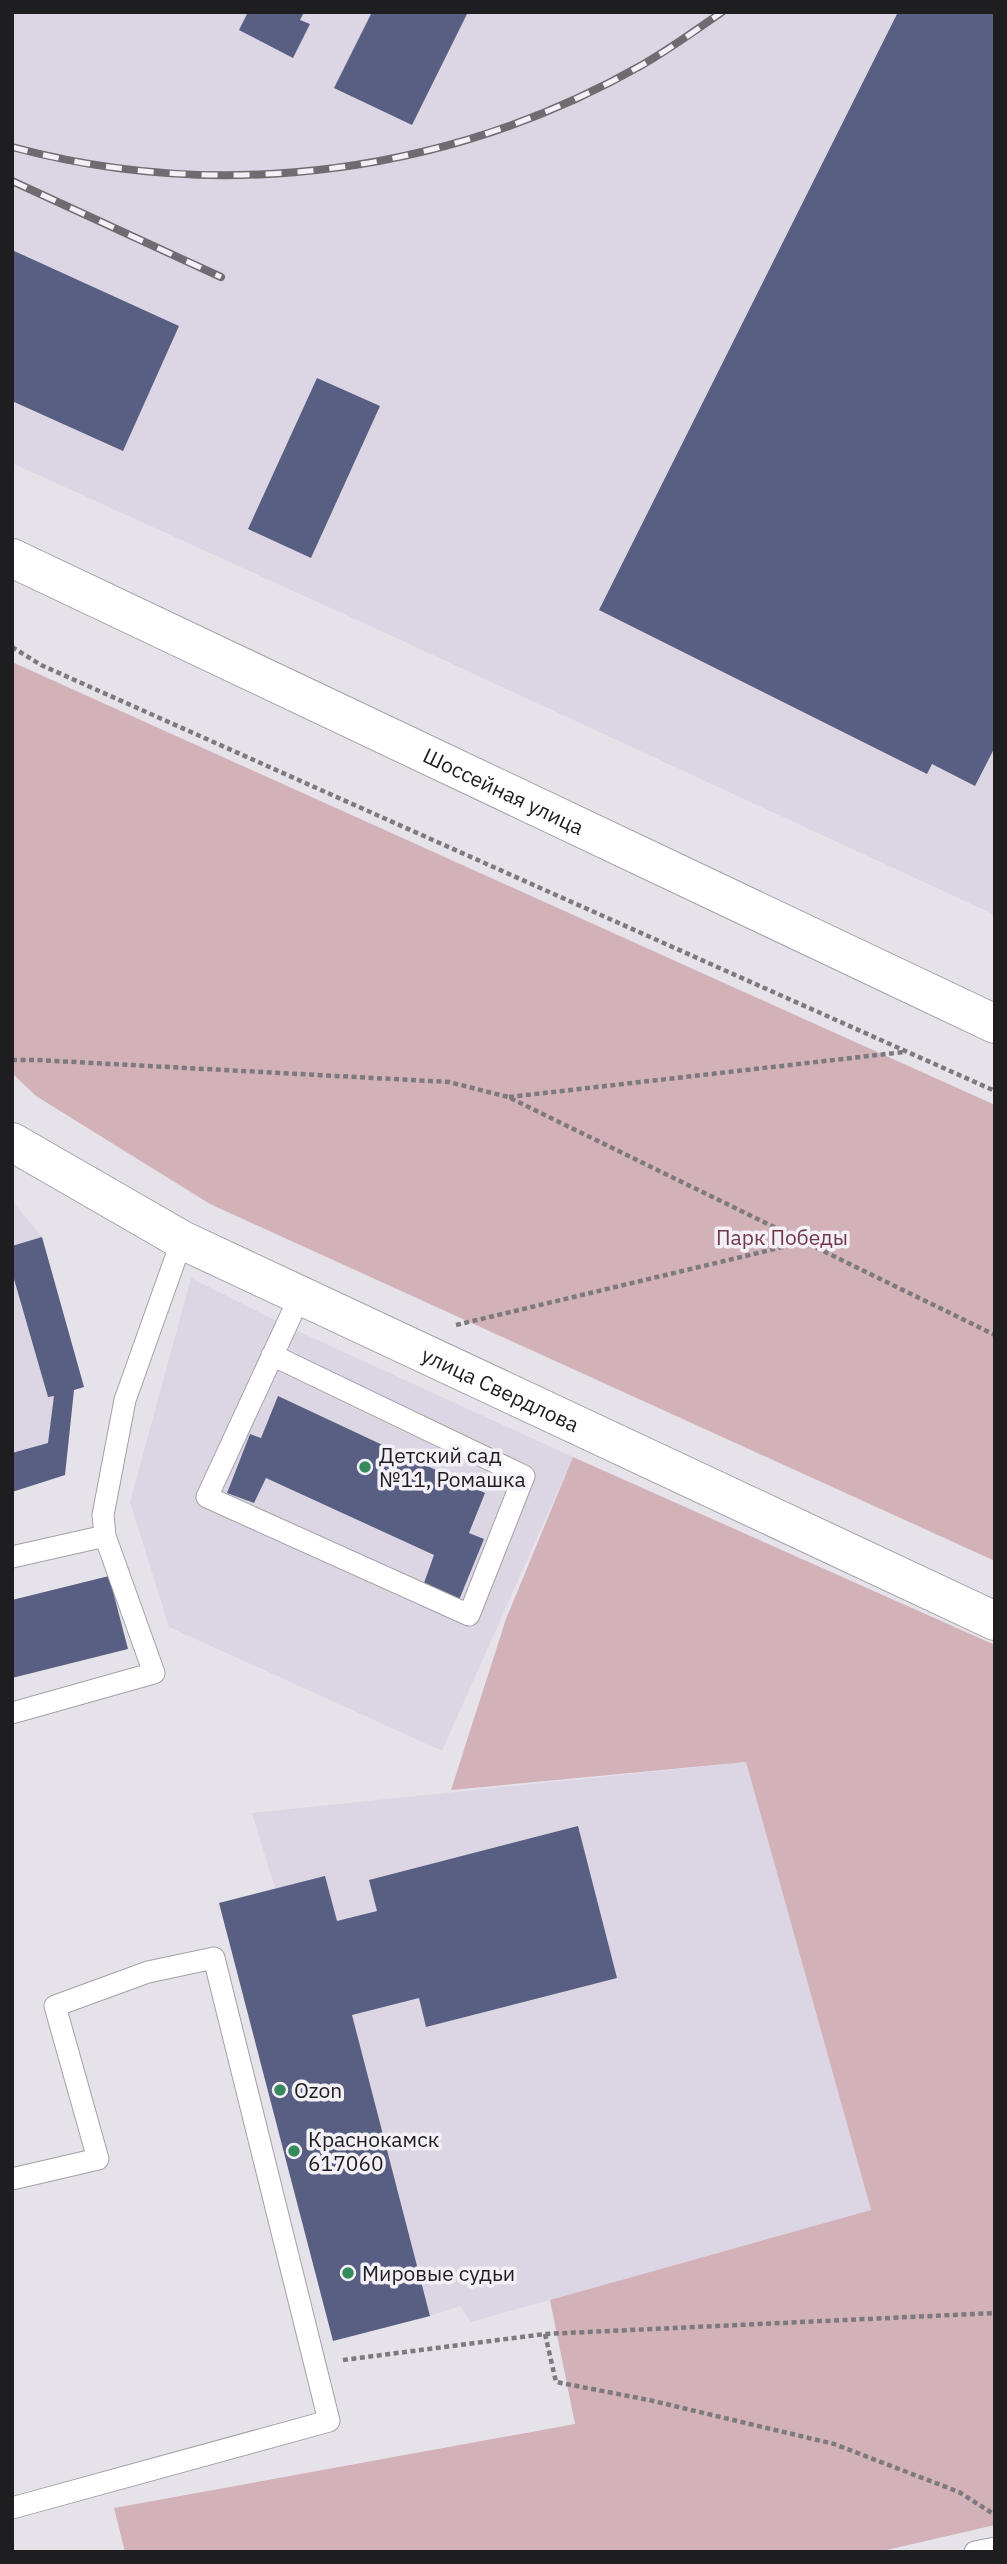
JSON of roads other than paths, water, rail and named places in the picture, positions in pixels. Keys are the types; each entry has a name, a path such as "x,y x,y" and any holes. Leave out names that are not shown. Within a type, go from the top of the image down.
{"street":[{"name":"Шоссейная улица","path":"12,558 995,1024"},
{"name":"улица Свердлова","path":"12,1142 182,1240 995,1621"}],"lane":[{"path":"12,1713 154,1673 105,1536 103,1515 125,1400 182,1240"},
{"path":"272,1355 524,1476 469,1615 207,1497 272,1355 300,1296"},
{"path":"12,1557 105,1536"},
{"path":"12,2179 98,2159 55,2007 148,1972 215,1958 329,2421 12,2508"},
{"path":"975,2552 995,2548"}],"railway":[{"path":"12,147 92,164 173,173 254,175 335,168 415,153 493,131 569,102 642,65 722,12"},
{"path":"12,181 221,277"}],"place":[{"name":"Детский сад №11, Ромашка","path":"365,1467"},
{"name":"Ozon","path":"280,2090"},
{"name":"Краснокамск 617060","path":"294,2151"},
{"name":"Мировые судьи","path":"348,2273"}],"park label":[{"name":"Парк Победы","path":"782,1237"}]}
